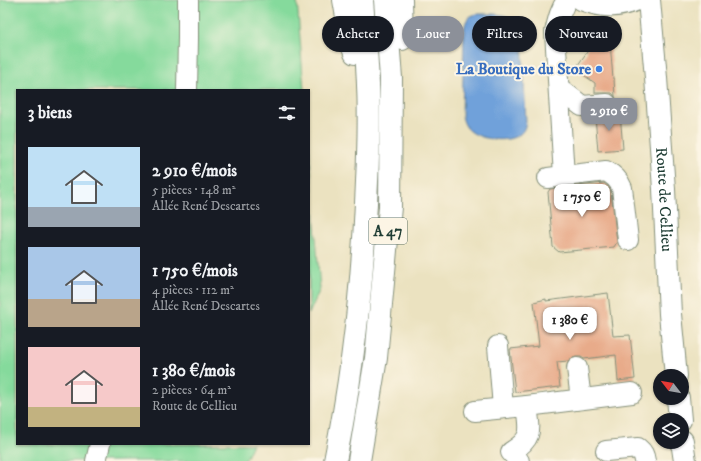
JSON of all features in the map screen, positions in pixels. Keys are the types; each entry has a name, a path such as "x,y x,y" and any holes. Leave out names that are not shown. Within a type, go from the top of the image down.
{"main road":[{"path":"344,0 352,45 368,86"},
{"name":"A 47","path":"335,461 351,372 365,230 368,165 368,86 362,0"},
{"name":"A 47","path":"359,461 376,358 390,207 390,78 385,0"},
{"path":"390,78 402,49 401,0"},
{"name":"Route de Cellieu","path":"649,0 656,78 670,314 675,369"},
{"path":"683,449 685,461"}],"street":[{"path":"187,89 188,0"},
{"path":"568,0 563,5 558,16 555,32 559,88 558,171 606,171 616,177 622,188 628,240"},
{"path":"581,0 608,7 627,4 638,0"},
{"path":"559,88 582,106 607,104"},
{"path":"498,346 504,408"},
{"path":"577,368 581,399"},
{"path":"474,411 632,393"},
{"path":"515,456 530,431 527,406"},
{"path":"96,461 100,445"},
{"path":"606,450 638,448 642,451 645,461"}],"green space":[{"path":"0,0 297,0 304,89 16,89 16,445 253,445 245,461 0,461"},
{"path":"310,162 320,289 310,312"}],"water":[{"path":"477,14 499,14 506,16 472,16 472,52 523,52 526,122 524,129 515,137 501,140 485,138 472,132 464,124 462,116 464,30 465,24 471,16"}],"building":[{"path":"587,52 611,52 615,97 612,93 595,93 595,83 575,69"},
{"path":"616,110 617,113 620,113 623,149 598,151 595,116 613,114"},
{"path":"604,183 611,191 617,242 614,247 559,252 553,247 548,192 550,189"},
{"path":"608,293 613,336 630,335 635,379 618,381 616,355 584,359 581,357 576,357 568,361 557,362 560,387 515,392 510,349 539,346 534,302 546,299 546,301"}],"place":[{"name":"La Boutique du Store","path":"599,69"}]}
